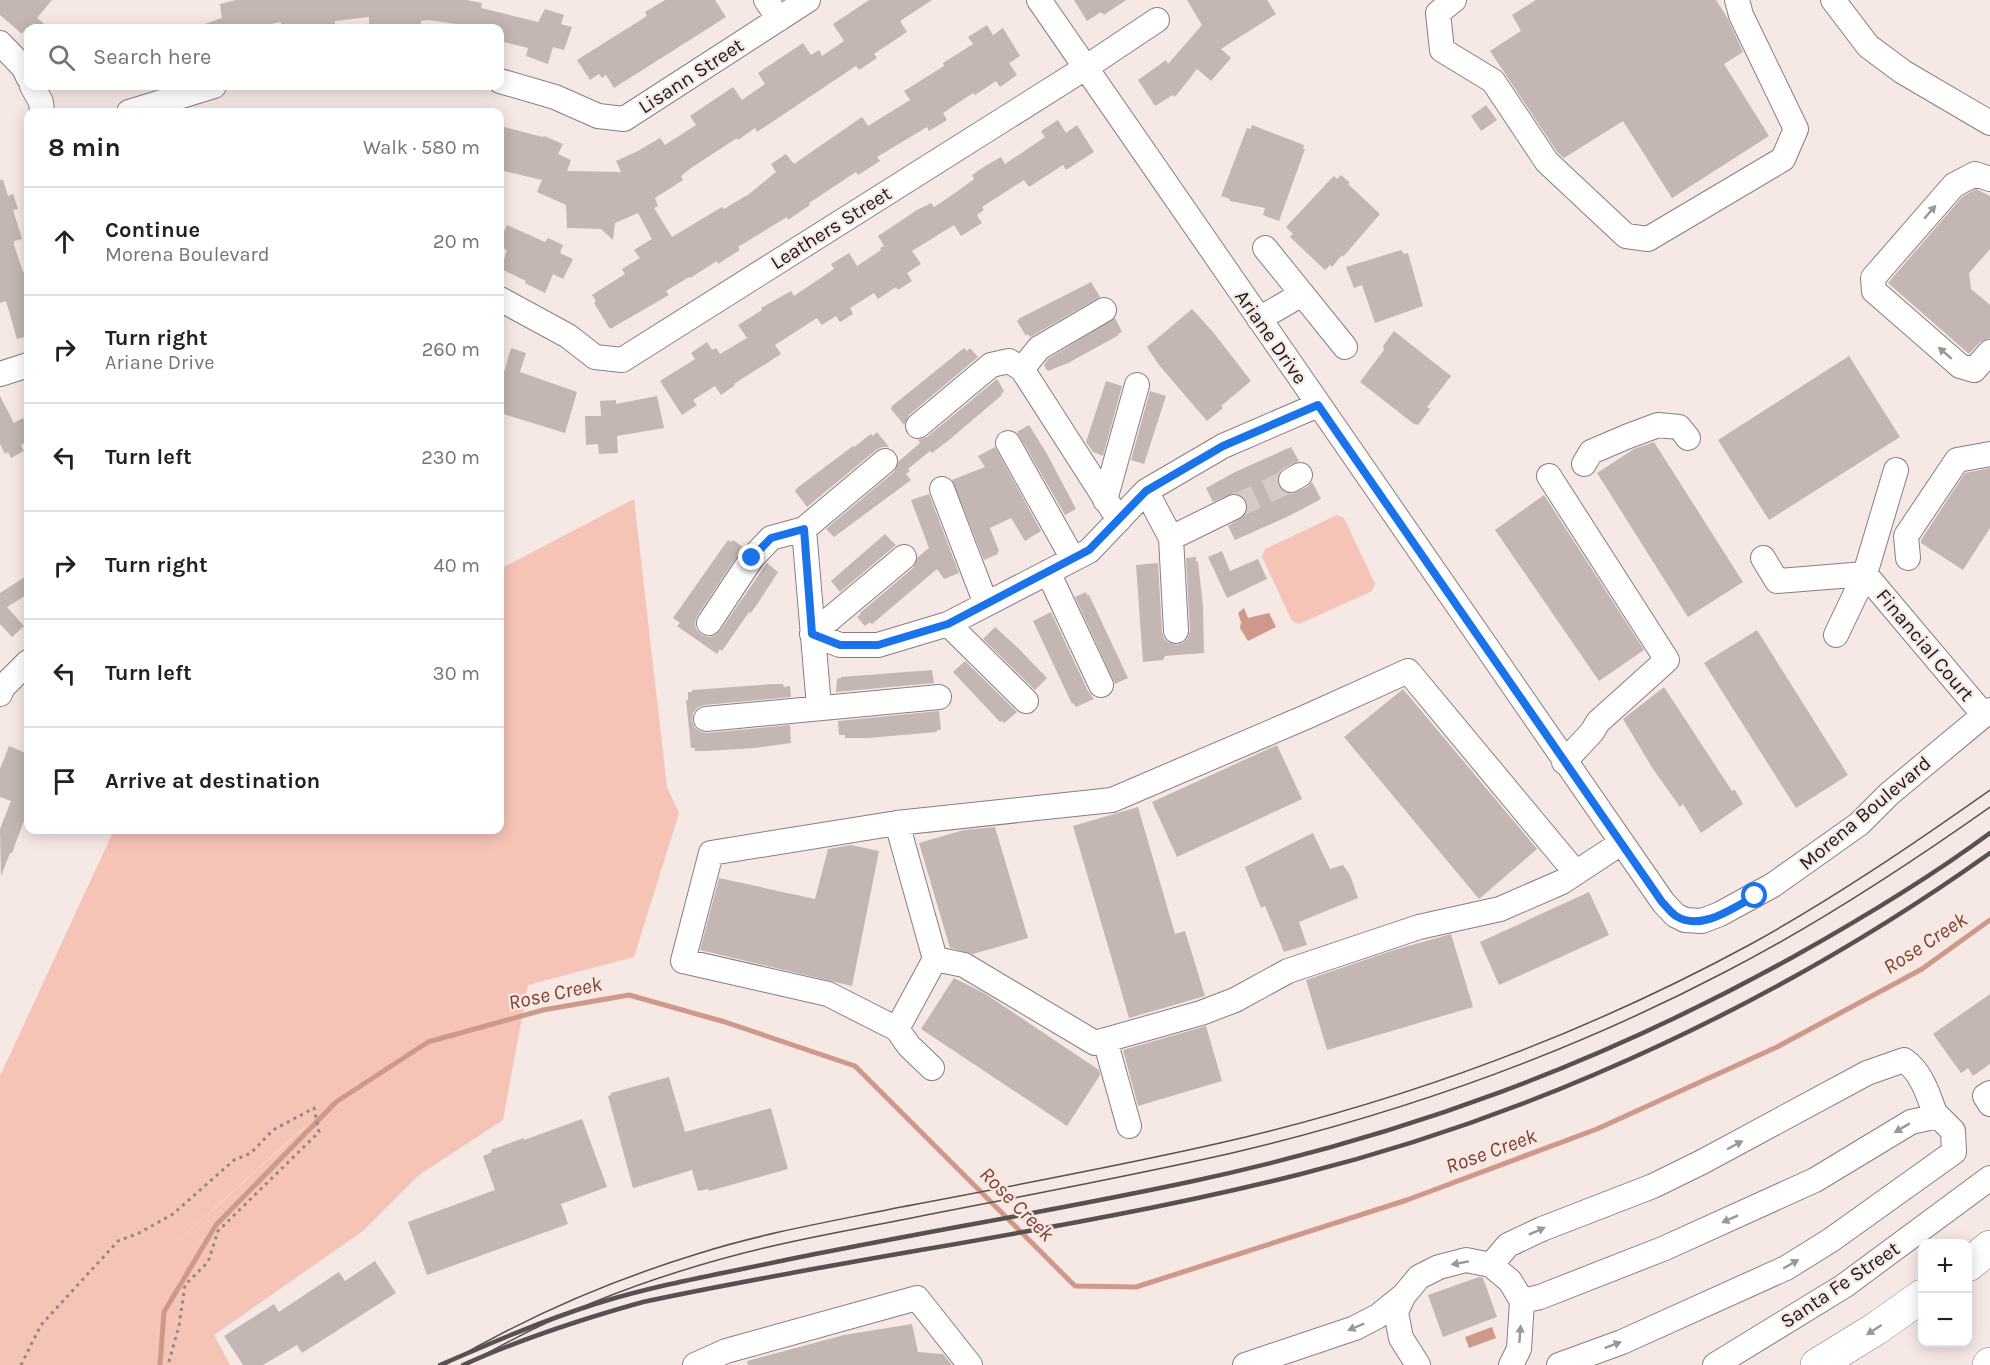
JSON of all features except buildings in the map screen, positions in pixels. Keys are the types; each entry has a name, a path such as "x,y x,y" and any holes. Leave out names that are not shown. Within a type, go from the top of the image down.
{"highway":[{"path":"1972,1262 1990,1247"},
{"path":"1817,1365 1918,1299"}],"street":[{"name":"Lisann Street","path":"504,82 555,97 598,116 624,119 772,9 808,0"},
{"name":"Ariane Drive","path":"1039,0 1662,902 1675,915 1685,920 1702,921"},
{"path":"1454,0 1438,13 1442,50 1493,81 1547,162 1626,236 1648,239 1783,159 1796,129 1741,15 1737,0"},
{"path":"1833,0 1868,46 1903,72 1990,123"},
{"name":"Leathers Street","path":"504,301 568,336 595,357 622,360 1085,69 1157,20"},
{"path":"0,43 24,68"},
{"path":"35,90 42,108"},
{"path":"142,108 201,90"},
{"path":"1990,178 1975,174 1954,185 1873,278 1874,291 1960,366 1974,370 1990,352"},
{"path":"1265,248 1346,347"},
{"path":"1259,319 1302,294"},
{"path":"1022,369 1039,348 1104,310"},
{"path":"918,426 991,365 1008,361 1022,369 1119,520"},
{"path":"0,374 24,365"},
{"path":"1105,500 1137,385"},
{"path":"812,634 840,645 878,645 948,624 1089,550 1146,491 1223,446 1318,405"},
{"path":"1584,464 1592,452 1658,425 1679,427 1689,438"},
{"path":"1008,443 1073,559"},
{"path":"1908,558 1906,536 1958,460 1990,454"},
{"path":"709,623 752,558 771,538 804,529 885,461"},
{"path":"1836,634 1865,574 1896,470"},
{"path":"1549,476 1667,660 1598,722 1592,732 1564,762"},
{"path":"942,489 986,604"},
{"path":"1146,491 1171,538 1176,631"},
{"path":"1171,538 1234,507"},
{"path":"804,529 819,707"},
{"path":"812,634 904,557"},
{"path":"1763,558 1777,581 1865,574"},
{"path":"1048,572 1101,685"},
{"name":"Financial Court","path":"1865,574 1987,712"},
{"path":"948,624 1026,700"},
{"path":"0,694 3,687 24,666"},
{"path":"932,1068 909,1046 897,1029 828,994 682,961 711,853 897,823 1112,800 1408,671 1576,873"},
{"path":"706,719 939,697"},
{"name":"Morena Boulevard","path":"1702,921 1720,915 1790,875 1858,824 1889,794 1987,712"},
{"path":"897,823 935,959 897,1029"},
{"path":"935,959 964,965 1095,1043 1201,1013 1235,1000 1288,971 1419,927 1500,909 1576,873 1621,843"},
{"path":"1105,1040 1129,1126"},
{"path":"1491,1265 1508,1245 1542,1229 1653,1186 1867,1073 1904,1060 1911,1065 1922,1081 1936,1116 1953,1131 1954,1152 1832,1240 1786,1268 1622,1342 1558,1365"},
{"path":"1990,1093 1985,1096 1990,1104"},
{"path":"1522,1301 1540,1297 1665,1248 1815,1180 1911,1122 1936,1116"},
{"name":"Santa Fe Street","path":"1715,1365 1844,1286 1990,1178"},
{"path":"1418,1365 1401,1338 1395,1311 1404,1295 1419,1277 1439,1267 1466,1260 1491,1265 1510,1281 1522,1301 1519,1349 1511,1365"},
{"path":"1245,1365 1355,1328 1378,1316 1404,1295"},
{"path":"695,1365 726,1351 917,1298 970,1365"}],"path":[{"path":"21,1365 41,1325 118,1241 139,1233 173,1214 234,1160 251,1154 273,1130 314,1108 319,1132 218,1231 208,1262 185,1285 179,1326 168,1365"}],"shaded area":[{"path":"634,499 667,787 679,813 634,957 528,985 503,1120 419,1175 363,1231 214,1335 230,1365 0,1365 0,1076 112,834 504,834 504,567","holes":["305,1126 305,1127 150,1266"]},
{"path":"1337,515 1344,518 1375,584 1372,591 1299,624 1292,621 1262,557 1265,549"},
{"path":"1244,608 1248,618 1269,613 1276,627 1248,641 1240,628 1238,613"},
{"path":"1492,1327 1496,1338 1469,1348 1465,1337"}],"waterway":[{"name":"Rose Creek","path":"160,1365 164,1312 216,1225 336,1102 428,1042 543,1010 629,995 725,1022 855,1066 1075,1286 1136,1287 1407,1200 1597,1129 1777,1047 1922,969 1990,920"}],"tunnel":[{"path":"1234,507 1291,480"}],"tram line":[{"path":"445,1365 536,1316 568,1302 632,1276 722,1247 824,1222 1100,1169 1220,1143 1357,1107 1492,1062 1624,1007 1751,944 1872,870 1990,790"},
{"path":"467,1365 574,1310 611,1295 725,1258 815,1237 1232,1153 1359,1119 1484,1078 1606,1029 1760,954 1860,894 1990,807"}],"railway":[{"path":"440,1365 556,1318 641,1291 711,1275 1189,1182 1269,1164 1424,1119 1574,1063 1720,996 1869,913 1990,833"},
{"path":"463,1365 552,1330 643,1302 725,1285 1137,1211 1301,1174 1392,1149 1572,1084 1660,1045 1747,1002 1831,956 1912,906 1990,853"}],"route":[{"path":"752,558 771,538 804,529 812,634 840,645 878,645 948,624 1089,550 1146,491 1223,446 1318,405 1662,902 1675,915 1685,920 1702,921 1720,915 1755,896"}]}
